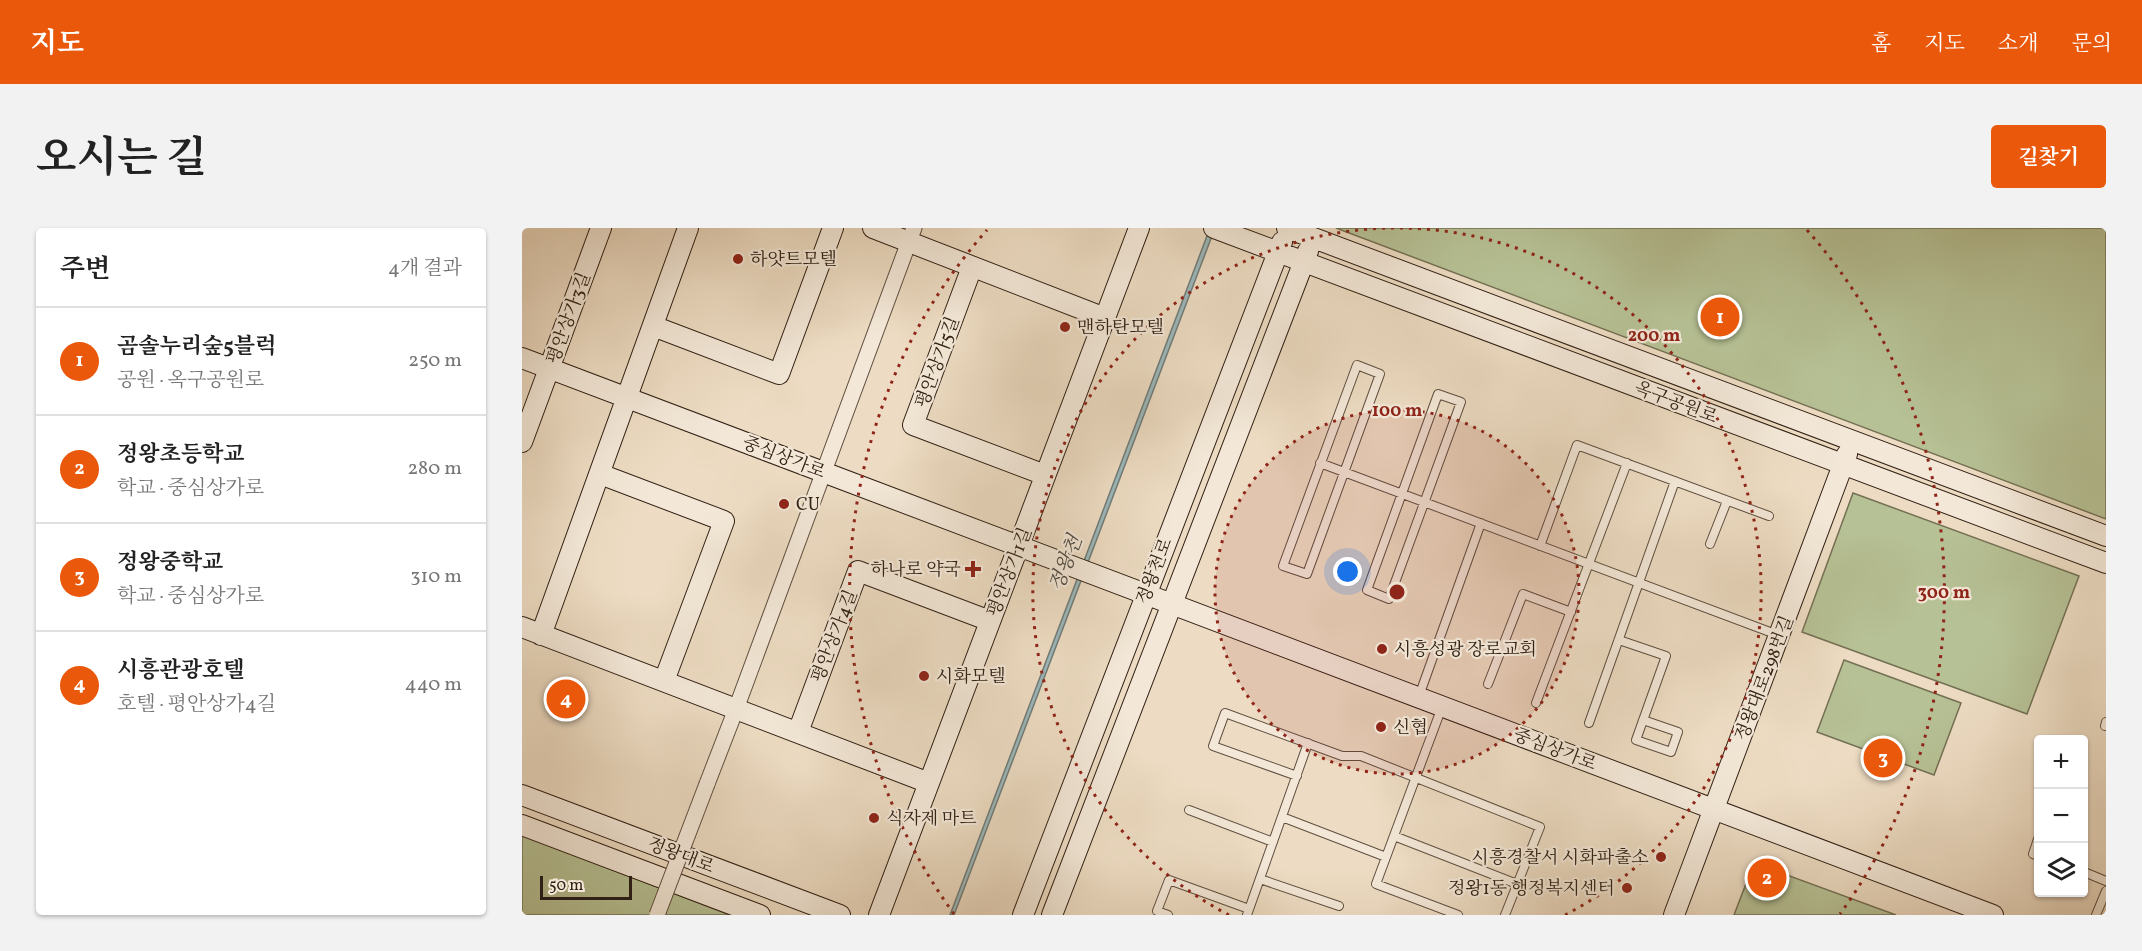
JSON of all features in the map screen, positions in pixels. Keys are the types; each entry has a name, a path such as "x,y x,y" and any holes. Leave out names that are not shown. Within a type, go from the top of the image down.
{"street":[{"name":"평안상가3길","path":"522,442 601,228"},
{"path":"542,634 688,228"},
{"path":"653,326 779,374 833,228"},
{"path":"873,228 911,235 972,267 1105,318"},
{"name":"평안상가1길","path":"879,915 1139,228"},
{"name":"옥구공원로","path":"1214,228 2106,563"},
{"name":"옥구공원로","path":"1287,228 1315,233 1852,441 2106,536"},
{"name":"정왕천로","path":"1023,915 1287,228"},
{"name":"정왕천로","path":"1052,915 1315,233"},
{"path":"657,915 736,709 911,235"},
{"name":"평안상가5길","path":"972,267 913,425 1045,476"},
{"name":"중심상가로","path":"522,358 1993,915"},
{"name":"정왕대로298번길","path":"1674,915 1852,441"},
{"path":"600,474 724,520 664,681"},
{"name":"평안상가4길","path":"798,732 858,571 990,621"},
{"path":"522,627 929,783"},
{"name":"정왕대로","path":"522,795 840,915"},
{"name":"정왕대로","path":"522,825 760,915"}],"lane":[{"path":"1357,365 1380,374 1307,574 1283,566 1320,463 1357,365"},
{"path":"1438,394 1461,402 1389,599 1366,590 1402,494 1438,394"},
{"path":"1540,546 1577,445 1769,516"},
{"path":"1320,463 1779,636"},
{"path":"1536,703 1627,463"},
{"path":"1589,723 1675,481"},
{"path":"1710,544 1727,501"},
{"path":"1418,697 1481,523"},
{"path":"1488,684 1523,594 1571,612"},
{"path":"1619,640 1666,656 1643,720 1636,740 1671,752 1678,732 1643,720"},
{"path":"1442,706 1376,884 1458,915"},
{"path":"1297,776 1213,746 1225,713 1342,756 1361,756 1400,770 1415,779 1540,827 1505,915"},
{"path":"1168,915 1158,911 1169,880 1248,912 1308,743"},
{"path":"1189,810 1273,842"},
{"path":"1282,817 1386,857"},
{"path":"1394,836 1517,884"},
{"path":"2088,874 2106,881"},
{"path":"1260,879 1339,906"},
{"path":"2096,915 2106,891"}],"green space":[{"path":"1336,228 2106,228 2106,519"},
{"path":"1853,493 2079,576 2027,714 1802,632"},
{"path":"1844,660 1961,703 1934,775 1817,732"},
{"path":"522,835 730,915 522,915"},
{"path":"1754,863 1896,915 1734,915"}],"water":[{"path":"1210,228 1215,228 954,915 950,915"}],"place":[{"name":"하얏트모텔","path":"738,259"},
{"name":"곰솔누리숲5블럭","path":"1720,317"},
{"name":"맨하탄모텔","path":"1065,327"},
{"name":"CU","path":"784,504"},
{"name":"하나로 약국","path":"973,569"},
{"name":"시흥성광 장로교회","path":"1382,649"},
{"name":"시화모텔","path":"924,676"},
{"name":"시흥관광호텔","path":"566,699"},
{"name":"신협","path":"1381,727"},
{"name":"정왕중학교","path":"1883,758"},
{"name":"식자제 마트","path":"874,818"},
{"name":"시흥경찰서 시화파출소","path":"1661,857"},
{"name":"정왕초등학교","path":"1767,878"},
{"name":"정왕1동 행정복지센터","path":"1627,888"}],"water label":[{"name":"정왕천","path":"1065,563"}]}
